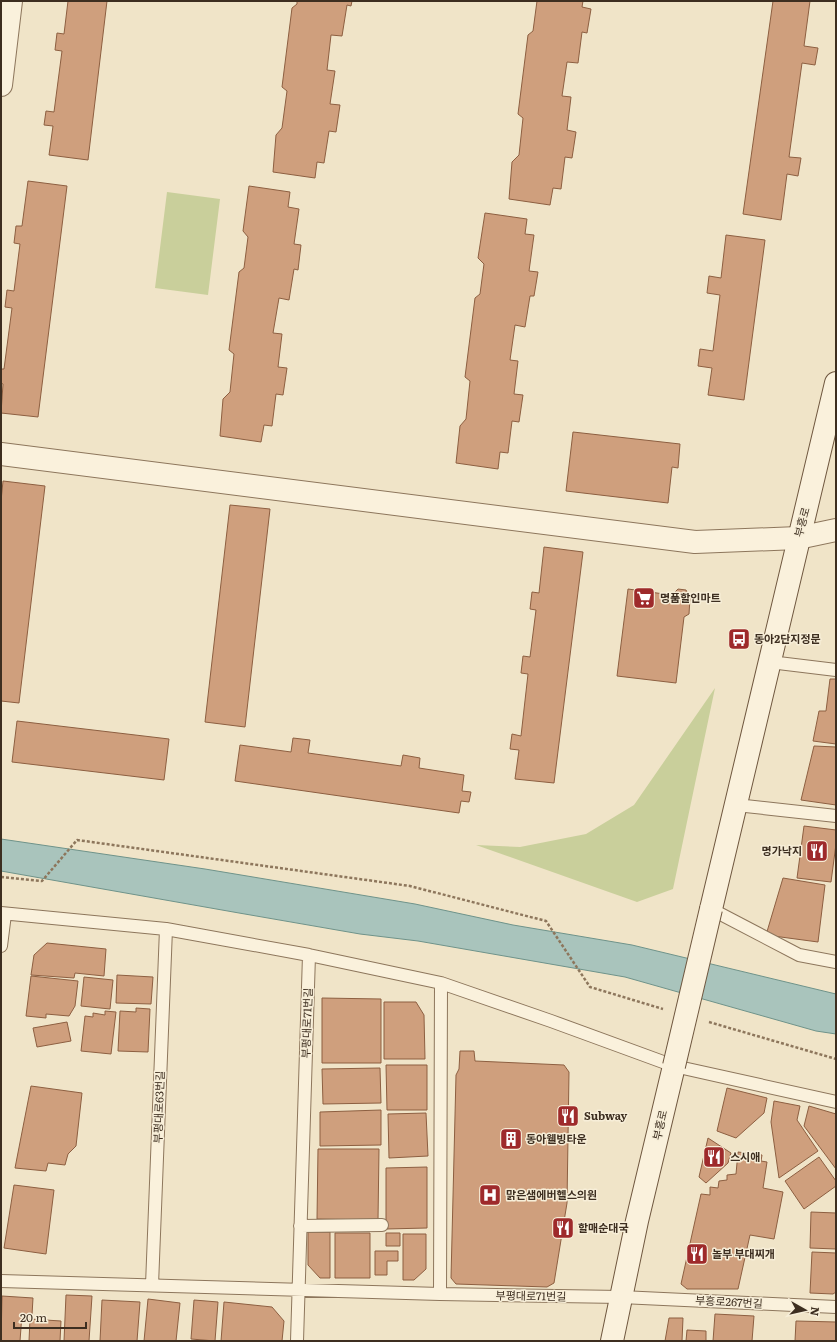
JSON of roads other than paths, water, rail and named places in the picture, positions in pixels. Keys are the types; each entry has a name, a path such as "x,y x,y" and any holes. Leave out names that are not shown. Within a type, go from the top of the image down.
{"main road":[{"path":"1,84 11,1"},
{"name":"부흥로","path":"612,1341 637,1221 836,383"},
{"path":"1,454 696,542 798,538 836,530"}],"lane":[{"path":"770,662 836,670"},
{"path":"736,805 836,816"},
{"path":"711,909 799,955 836,962"},
{"path":"1,946 3,913 166,930 309,955 441,983 674,1066 836,1102"},
{"name":"부평대로63번길","path":"152,1285 166,930"},
{"name":"부평대로71번길","path":"297,1341 309,955"},
{"path":"440,1294 441,983"},
{"path":"300,1226 382,1225"},
{"path":"1,1281 298,1290"},
{"name":"부평대로71번길","path":"298,1290 621,1297"},
{"name":"부흥로267번길","path":"621,1297 836,1307"}],"water":[{"path":"1,839 205,869 415,904 513,925 632,945 836,994 836,1034 816,1031 625,977 418,941 360,934 1,871"}],"place":[{"name":"명품할인마트","path":"644,598"},
{"name":"동아2단지정문","path":"739,639"},
{"name":"명가낙지","path":"817,851"},
{"name":"Subway","path":"568,1116"},
{"name":"동아웰빙타운","path":"511,1139"},
{"name":"스시애","path":"714,1157"},
{"name":"맑은샘에버헬스의원","path":"490,1195"},
{"name":"할매순대국","path":"563,1228"},
{"name":"놀부 부대찌개","path":"697,1254"}]}
